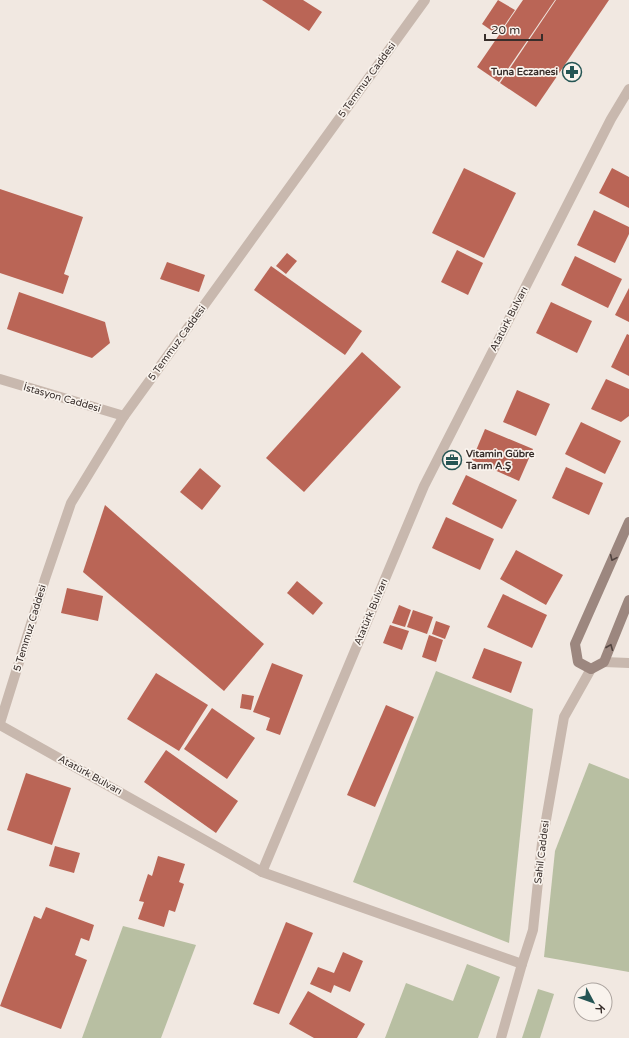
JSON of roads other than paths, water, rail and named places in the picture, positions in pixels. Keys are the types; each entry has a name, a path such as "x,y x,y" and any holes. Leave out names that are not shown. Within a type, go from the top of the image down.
{"street":[{"name":"5 Temmuz Caddesi","path":"0,724 45,580 71,503 124,416 425,0"},
{"name":"Atatürk Bulvarı","path":"0,724 262,872 424,486 611,119 629,90"},
{"name":"İstasyon Caddesi","path":"0,380 124,416"},
{"path":"629,522 575,644 578,662 591,669 604,662 629,663"},
{"path":"604,662 629,600"},
{"name":"Sahil Caddesi","path":"501,1038 533,930 542,843 564,717 591,669"},
{"path":"262,872 522,964"}],"place":[{"name":"Tuna Eczanesi","path":"572,72"},
{"name":"Vitamin Gübre Tarım A.Ş","path":"452,460"}]}
